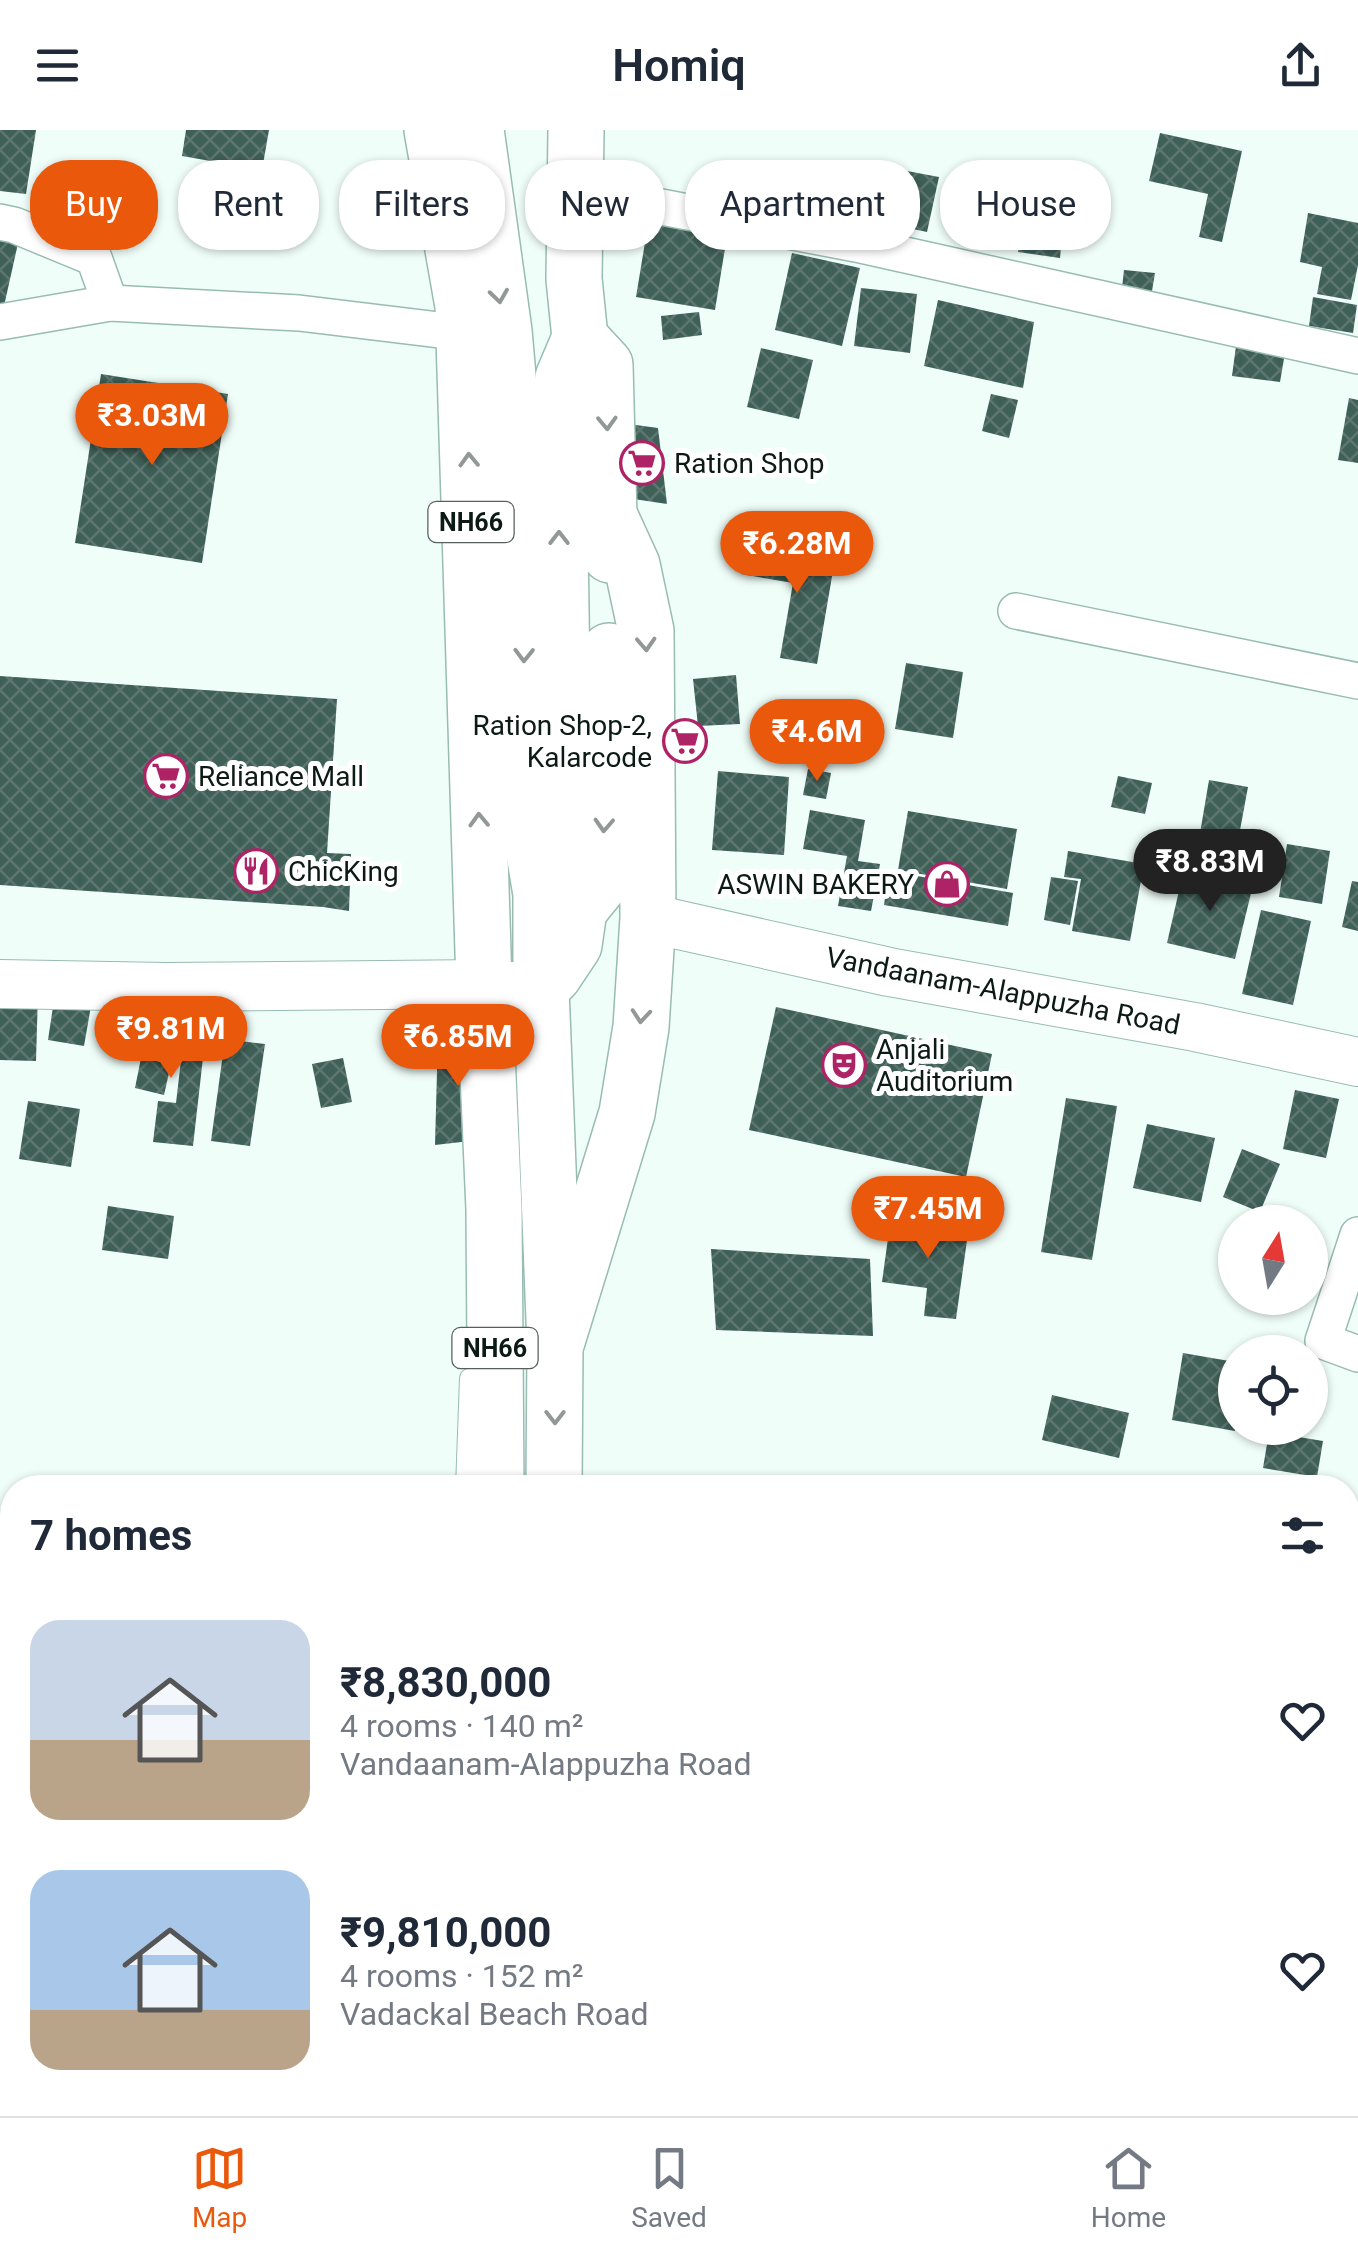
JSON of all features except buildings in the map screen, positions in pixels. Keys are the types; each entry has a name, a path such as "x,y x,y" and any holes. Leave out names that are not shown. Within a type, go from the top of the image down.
{"main road":[{"name":"NH66","path":"432,130 463,306 484,984 485,1221 495,1475"},
{"name":"NH66","path":"476,130 504,332 525,568 522,788 540,894 555,1346 554,1475"},
{"path":"576,130 576,160"},
{"path":"575,250 580,338 563,378 559,470 560,881 579,910"},
{"path":"0,984 166,988 484,984 541,988 554,975 574,945 579,910 601,883 609,746 606,366 580,338"},
{"path":"555,1346 628,1114 641,1027 648,918 646,631 632,565 610,518"},
{"name":"Vandaanam-Alappuzha Road","path":"648,918 889,972 1195,1027 1358,1062"}],"street":[{"path":"665,208 856,244 1358,356"},
{"path":"0,222 14,224 94,258 110,303"},
{"path":"0,322 110,303 299,313 464,333"},
{"path":"1016,610 1358,681"},
{"path":"1358,1235 1323,1342 1358,1354"}],"lane":[{"path":"465,1475 469,1357"}],"place":[{"name":"Ration Shop","path":"642,463"},
{"name":"Ration Shop-2, Kalarcode","path":"685,741"},
{"name":"Reliance Mall","path":"166,776"},
{"name":"ChicKing","path":"256,871"},
{"name":"ASWIN BAKERY","path":"947,884"},
{"name":"Anjali Auditorium","path":"844,1065"}]}
